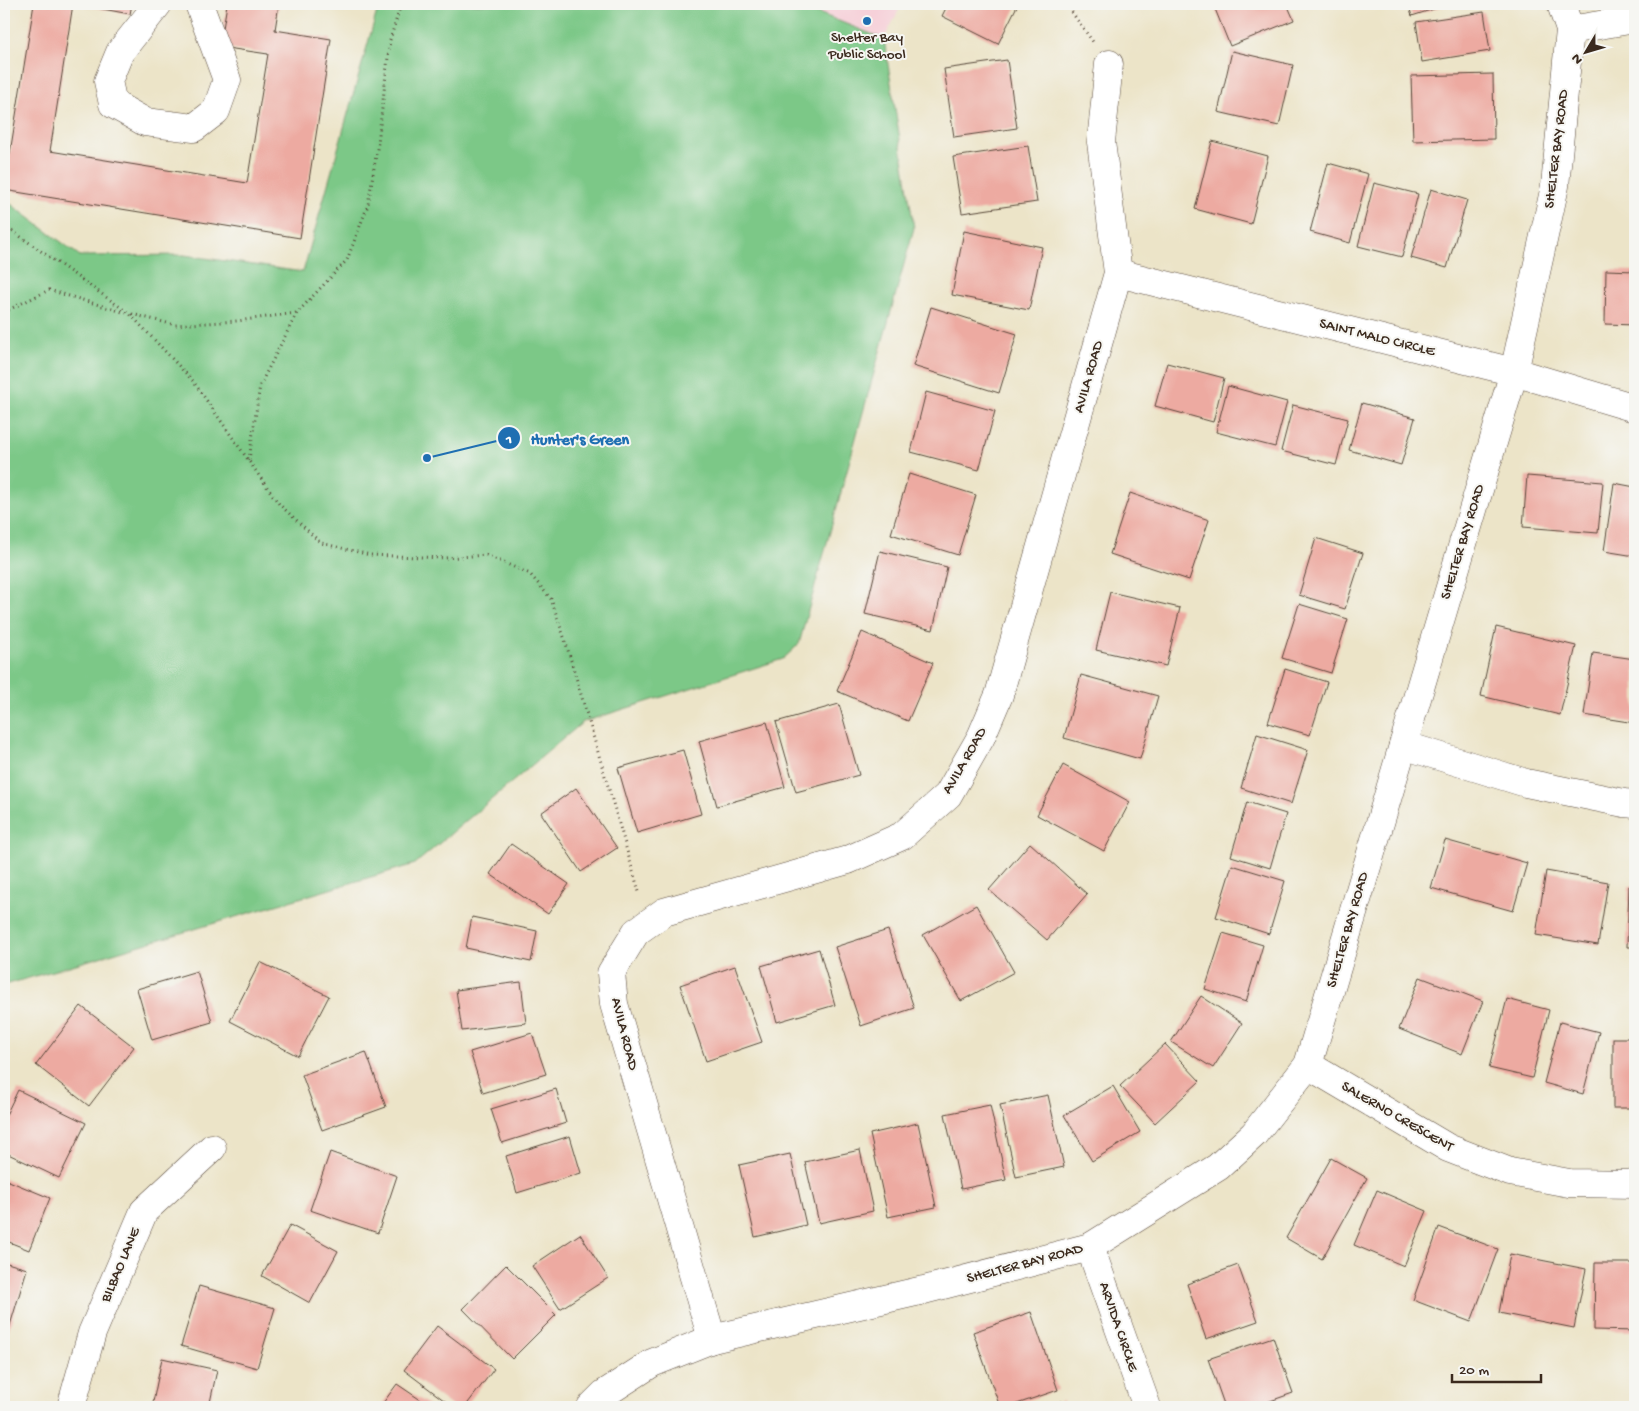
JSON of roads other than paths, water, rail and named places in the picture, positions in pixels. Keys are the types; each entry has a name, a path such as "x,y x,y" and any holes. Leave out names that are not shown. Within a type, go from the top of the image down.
{"street":[{"path":"158,4 120,52 108,81 112,104 145,122 194,128 216,111 227,80 199,4"},
{"name":"SHELTER BAY ROAD","path":"591,1407 604,1394 652,1363 712,1339 924,1290 1090,1247 1218,1167 1254,1134 1308,1065 1514,372 1555,186 1570,30 1562,4"},
{"path":"1570,30 1635,19"},
{"name":"AVILA ROAD","path":"712,1339 614,1004 611,973 636,932 664,912 848,860 902,836 948,795 981,737 1000,695 1118,273 1101,142 1109,64"},
{"name":"SAINT MALO CIRCLE","path":"1118,273 1514,372 1635,408"},
{"path":"1403,744 1526,784 1624,804 1635,804"},
{"name":"SALERNO CRESCENT","path":"1308,1065 1448,1148 1510,1172 1569,1183 1635,1184"},
{"name":"BILBAO LANE","path":"71,1407 92,1333 144,1210 212,1148"},
{"name":"ARVIDA CIRCLE","path":"1090,1247 1147,1407"}],"place":[{"name":"Shelter Bay Public School","path":"867,21"},
{"name":"Hunter's Green","path":"427,458"}]}
